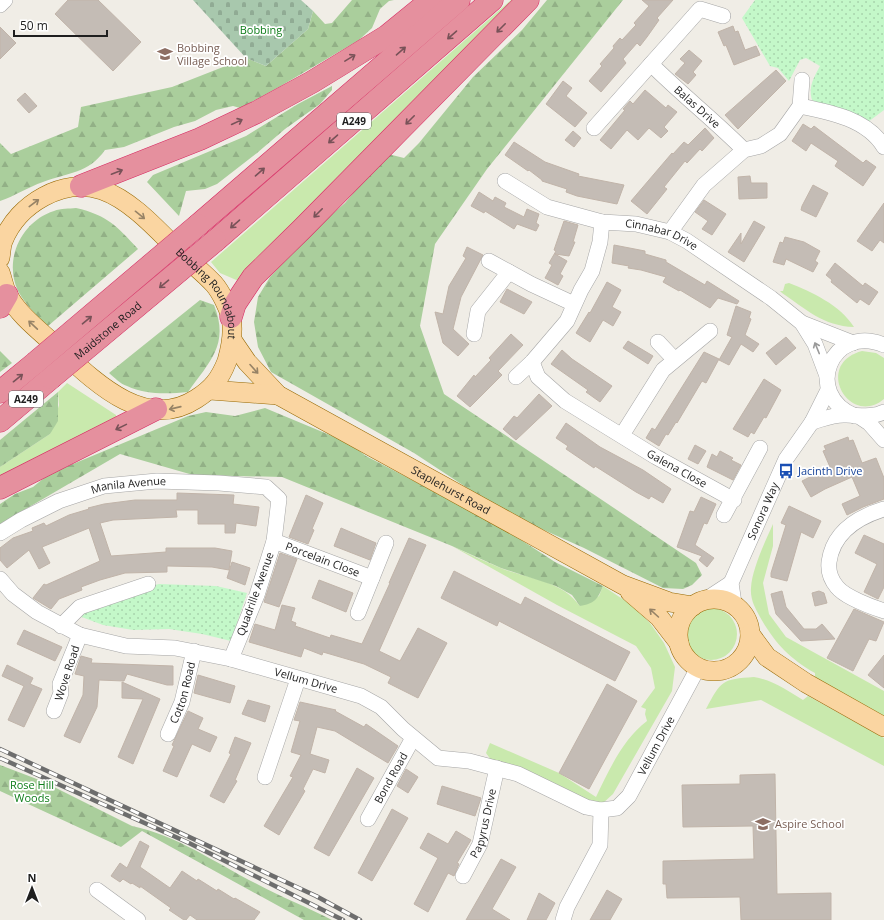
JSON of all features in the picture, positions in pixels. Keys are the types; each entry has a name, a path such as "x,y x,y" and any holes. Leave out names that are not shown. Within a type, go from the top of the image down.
{"highway":[{"path":"80,186 200,139 257,112 312,82 387,36 430,0"},
{"name":"Maidstone Road","path":"0,392 198,225 459,0"},
{"name":"Maidstone Road","path":"0,421 215,241 492,0"},
{"path":"231,317 235,304 253,277 308,224 528,0"},
{"path":"0,488 156,410"}],"main road":[{"name":"Bobbing Roundabout","path":"0,258 3,242 12,224 19,216 47,194 80,186 103,191 126,203 149,222 214,285 231,317 232,340 219,379 210,390 187,405 172,410 156,410 128,403 110,392 83,371 28,321 15,307 4,301 0,272"},
{"name":"Staplehurst Road","path":"232,340 247,362 278,395 623,585 669,602 699,603"},
{"name":"Staplehurst Road","path":"210,390 278,395"},
{"name":"Staplehurst Road","path":"623,585 659,617 678,643"},
{"path":"735,664 743,655 748,645 750,634 747,621 740,610 732,604 720,600 699,603 685,613 680,622 678,643 683,654 691,662 712,671 724,669 735,664 756,662 806,683"},
{"path":"750,634 767,657 806,683 884,727"}],"street":[{"path":"0,5 5,0"},
{"path":"594,128 651,64 698,4 723,16"},
{"name":"Balas Drive","path":"651,64 744,150"},
{"path":"670,232 704,185 744,150 761,146 780,134 800,106 802,80"},
{"path":"800,106 851,120 882,140"},
{"name":"Cinnabar Drive","path":"505,181 547,207 602,222 636,224 670,232 688,241 771,298 802,323 852,343"},
{"path":"0,223 19,216"},
{"path":"516,377 532,362 564,325 592,271 600,242 602,222"},
{"path":"489,261 508,272 574,304"},
{"path":"474,334 478,311 508,272"},
{"name":"Cinnabar Drive","path":"802,323 815,344 828,383"},
{"path":"622,435 663,370 674,359 710,331"},
{"path":"852,343 872,341 884,344"},
{"path":"658,342 674,359"},
{"name":"Sonora Way","path":"731,583 786,459 812,422 828,383 834,357 844,347 852,343"},
{"name":"Galena Close","path":"532,362 538,377 566,401 663,461 734,500"},
{"path":"828,383 839,407 869,423 884,440"},
{"path":"812,422 846,414 857,416 875,416 884,412"},
{"path":"724,515 734,500 747,470 760,448"},
{"name":"Manila Avenue","path":"0,533 21,520 59,501 104,486 157,481 219,483 266,487"},
{"name":"Quadrille Avenue","path":"231,659 257,595 274,541 279,499 266,487"},
{"path":"884,509 868,514 852,524 842,533 836,541 830,556 829,568 831,578 838,588 884,611"},
{"name":"Porcelain Close","path":"274,541 372,578"},
{"name":"Porcelain Close","path":"358,613 386,543"},
{"name":"Vellum Drive","path":"1,581 13,594 37,612 80,635 126,646 175,648 231,659 361,696 381,707 413,738 438,758 469,761 522,775 586,807 601,810 610,810 619,806 629,796 699,666"},
{"path":"699,603 731,583 734,603 740,610"},
{"path":"61,626 80,607 148,584"},
{"name":"Wove Road","path":"54,711 60,693 60,684 80,635"},
{"name":"Cotton Road","path":"168,734 182,702 194,651"},
{"path":"265,777 298,679"},
{"name":"Bond Road","path":"368,819 413,738"},
{"name":"Papyrus Drive","path":"463,876 480,844 497,768"},
{"path":"563,920 567,907 600,845 601,810"},
{"path":"97,890 138,920"}],"green space":[{"name":"Bobbing","path":"193,0 301,0 313,11 308,29 266,66 246,58"},
{"path":"352,0 394,0 389,1 380,9 372,28 359,40 240,108 233,106 216,110 195,121 174,127 124,147 105,150 99,158 85,168 37,184 0,201 0,143 11,154 78,127 81,107 172,87 246,58 266,66 308,29 313,11 325,24 332,23"},
{"path":"511,0 520,0 241,282 220,273 211,262"},
{"path":"547,0 623,0 487,169 435,244 420,326 444,394 696,563 702,575 692,585 683,589 663,588 584,548 526,522 478,495 414,453 271,372 258,347 254,322 258,297 270,277 314,230 345,203 388,154 404,158 419,143 473,77 522,30"},
{"path":"755,0 884,0 884,110 864,125 812,100 811,86 820,66 806,58 800,60 789,81 778,68 770,66 742,18"},
{"path":"332,86 332,90 320,104 285,129 217,184 205,189 186,191 179,216 147,182 153,175 246,136 298,104"},
{"path":"76,208 96,214 111,222 138,249 48,326 24,301 18,291 14,279 14,254 18,243 33,223 43,216 57,210"},
{"path":"789,283 825,300 841,312 854,327 833,324 807,311 780,291 783,291 785,284"},
{"path":"200,300 214,305 220,331 215,352 210,362 188,392 165,393 142,391 122,384 109,373"},
{"path":"0,351 12,363 0,372"},
{"path":"862,351 876,353 884,358 884,399 871,406 859,406 849,400 842,391 838,380 840,368 847,358"},
{"path":"67,383 116,415 116,420 0,482 0,467 50,434 59,405 58,392"},
{"path":"58,392 58,421 50,434 0,467 0,440"},
{"path":"265,408 349,443 366,456 498,525 555,562 603,586 599,594 595,600 589,604 580,606 572,595 556,586 501,568 452,546 282,477 193,475 120,454 0,524 0,504 15,494 33,487 49,474 188,416 206,412 235,416"},
{"path":"773,524 773,546 763,583 769,614 786,637 884,691 884,716 815,678 815,673 790,656 783,649 771,635 760,617 752,600 752,581 759,556"},
{"path":"452,546 503,569 555,586 573,598 580,606 599,596 603,586 630,604 650,623 664,643 675,667 672,691 613,794 602,804 583,801 491,760 486,753 490,743 559,773 596,797 617,756 638,728 647,721 645,714 646,709 641,707 655,688 651,668 636,646 557,605"},
{"path":"159,584 216,586 247,593 231,641 202,634 169,629 133,630 103,625 79,616 83,608"},
{"path":"706,608 716,608 730,615 737,629 737,639 730,653 716,660 706,660 696,656 689,649 685,639 685,629 689,619 696,612"},
{"path":"754,677 773,683 803,700 808,696 884,738 884,766 761,700 706,709 715,692 724,683 735,679"},
{"name":"Rose Hill Woods","path":"0,765 42,781 132,826 149,830 181,843 266,889 332,920 304,920 142,831 121,847 0,791"}],"building":[{"path":"68,0 98,0 141,42 113,71 55,14"},
{"path":"642,0 673,0 657,18 659,20 640,46 637,43 623,59 626,63 601,92 589,81 602,66 600,64 614,48 613,46 620,38 622,40 636,25 634,23 649,6"},
{"path":"733,26 735,32 738,31 745,50 756,46 760,55 734,65 726,45 724,46 718,32"},
{"path":"0,27 16,43 0,59"},
{"path":"689,50 702,61 693,72 696,75 688,84 675,74 685,63 680,59"},
{"path":"776,70 786,81 738,129 725,115"},
{"path":"563,81 572,88 566,96 587,113 575,127 546,104"},
{"path":"645,90 666,108 668,105 677,112 664,127 668,131 661,138 649,128 638,140 627,130 611,149 600,140 625,110 623,109 630,101 633,104"},
{"path":"25,93 37,106 29,113 17,100"},
{"path":"803,124 811,129 814,126 863,163 866,160 876,167 863,186 835,166 838,161 811,143 806,151 792,141"},
{"path":"705,128 714,138 702,151 700,149 687,163 685,161 664,187 667,189 647,214 631,201 672,153 673,154 684,142 688,145"},
{"path":"573,131 581,138 574,147 565,140"},
{"path":"514,142 545,162 579,174 578,176 624,185 617,204 577,196 566,192 567,189 542,181 529,170 528,171 505,155"},
{"path":"750,176 751,183 767,183 767,198 739,199 738,177"},
{"path":"813,185 828,193 816,217 801,210"},
{"path":"479,192 493,201 495,197 506,203 504,207 524,217 527,209 539,214 536,223 539,225 536,231 517,224 514,229 485,211 484,213 471,206"},
{"path":"704,200 726,214 712,235 702,229 708,221 695,212"},
{"path":"884,203 884,243 880,240 872,251 857,241"},
{"path":"564,221 578,225 573,242 575,242 569,256 555,254 567,261 560,274 563,276 558,285 545,278 552,265 549,263 556,251 554,250"},
{"path":"754,221 765,227 744,262 728,252 741,233 741,244"},
{"path":"785,237 804,242 820,251 815,261 818,263 813,272 786,259 784,265 773,262 780,242 783,243"},
{"path":"614,245 645,251 645,254 666,260 666,262 705,285 707,281 739,301 737,304 718,298 710,308 680,290 679,291 663,282 666,277 628,268 629,266 612,263"},
{"path":"467,247 483,255 461,297 453,329 469,344 458,356 443,343 435,312 443,314 449,286 466,258 463,256"},
{"path":"835,263 863,286 865,283 878,292 869,305 860,299 857,303 831,282 832,280 826,275"},
{"path":"607,282 621,290 612,307 621,312 613,326 603,320 590,342 576,333 589,312 590,313"},
{"path":"507,289 532,302 524,314 500,302"},
{"path":"736,306 751,312 749,318 751,319 745,335 759,344 753,352 741,344 729,365 719,360 732,337 727,335"},
{"path":"511,334 523,345 498,371 502,375 470,407 457,396 474,375 475,377 491,360 489,358"},
{"path":"786,337 796,348 776,365 766,353"},
{"path":"628,341 653,356 648,364 623,348"},
{"path":"562,350 572,359 612,386 600,402 586,392 588,390 551,364"},
{"path":"704,352 719,359 706,383 702,381 677,423 676,422 668,435 666,434 659,446 646,438 652,428 655,430"},
{"path":"764,379 781,390 766,418 764,417 754,434 751,432 748,437 733,429"},
{"path":"539,394 552,406 516,440 503,429 514,416 517,418"},
{"path":"566,423 600,447 643,470 671,489 663,503 651,496 649,499 636,492 595,466 594,468 566,449 568,446 556,438"},
{"path":"848,437 849,441 853,440 862,463 876,458 884,478 884,499 847,515 842,504 860,496 852,477 811,497 802,481 830,467 823,451 826,450 824,446"},
{"path":"695,445 706,451 698,464 688,459"},
{"path":"720,451 733,458 731,460 741,465 733,480 707,467 712,454 717,457"},
{"path":"177,493 234,495 233,504 259,507 256,526 236,523 235,533 225,533 225,524 198,524 198,510 176,510 177,517 113,520 100,523 111,556 166,552 166,548 215,548 232,551 229,570 212,567 167,566 167,572 125,573 81,587 82,590 59,599 51,609 33,598 44,584 46,585 100,561 89,528 42,547 50,563 39,569 29,550 7,568 0,560 0,548 13,538 33,531 32,528 44,523 46,526 69,515 104,504 135,500 177,500"},
{"path":"306,495 323,503 312,529 314,530 308,544 289,537"},
{"path":"701,497 716,504 707,524 704,523 695,545 714,558 707,567 699,560 702,556 677,547 690,511 694,512"},
{"path":"789,506 821,521 813,538 801,532 787,581 771,577 771,573 786,525 781,523"},
{"path":"341,528 376,543 370,560 334,546"},
{"path":"864,535 884,544 884,587 878,599 864,592 877,564 855,553"},
{"path":"409,538 426,545 379,651 400,661 418,628 447,643 418,698 388,683 391,677 364,664 323,652 322,655 304,648 301,657 249,642 255,624 275,630 282,605 295,608 291,621 296,623 295,626 330,638 331,635 362,644"},
{"path":"280,553 297,559 279,607 264,602"},
{"path":"232,562 250,568 245,585 227,578"},
{"path":"454,571 521,605 525,597 630,652 615,681 499,621 497,626 441,598"},
{"path":"319,580 353,593 346,612 312,598"},
{"path":"782,591 786,607 804,629 816,629 822,624 835,639 801,641 776,614 771,594"},
{"path":"819,591 824,593 827,603 815,606 812,593"},
{"path":"854,609 884,622 876,641 869,639 853,671 827,658"},
{"path":"24,630 62,647 55,661 17,644"},
{"path":"884,655 884,688 868,675"},
{"path":"81,656 92,659 91,663 173,666 173,685 167,685 127,674 124,681 99,680 97,707 80,743 64,736 83,695 84,676 75,674"},
{"path":"7,665 33,678 30,684 42,689 24,727 8,720 24,686 2,676"},
{"path":"198,675 235,686 230,703 194,693"},
{"path":"122,682 160,699 133,764 118,757 143,699 122,698"},
{"path":"607,684 637,701 589,789 559,773"},
{"path":"248,700 270,706 265,722 242,714"},
{"path":"300,702 336,710 335,711 364,727 366,724 398,746 388,763 335,731 317,727 310,754 329,760 325,773 313,769 303,789 305,791 279,835 264,826 293,777 290,776 301,755 291,752 300,721 294,720"},
{"path":"188,711 203,718 198,729 217,737 210,752 192,744 177,777 163,771 174,746 172,745"},
{"path":"235,737 251,743 235,780 237,781 224,803 210,796 231,754 229,753"},
{"path":"357,768 374,778 329,856 314,848"},
{"path":"406,769 418,777 408,793 397,786"},
{"path":"775,774 777,894 831,893 831,920 741,920 740,897 667,898 666,884 663,884 663,861 754,859 753,826 683,827 682,785 740,784 740,775"},
{"path":"442,786 481,798 475,816 437,804"},
{"path":"392,809 408,818 372,881 358,873"},
{"path":"456,831 471,840 457,863 459,864 454,876 448,873 428,912 414,904 438,858 420,848 428,833 448,844"},
{"path":"140,841 149,846 140,867 170,888 182,871 197,881 198,879 217,891 218,889 260,912 254,920 197,920 190,915 186,920 184,920 169,910 171,908 140,886 140,888 123,879 120,882 111,876 120,863 127,868"},
{"path":"501,859 516,867 492,909 510,920 466,920"},
{"path":"607,890 622,899 610,920 590,920"},
{"path":"539,893 555,903 546,920 527,920"}],"railway":[{"path":"0,749 316,896 360,920"},
{"path":"0,758 189,843 343,920"}],"place":[{"name":"Bobbing Village School","path":"165,54"},
{"name":"Jacinth Drive","path":"786,471"},
{"name":"Aspire School","path":"763,824"}]}
